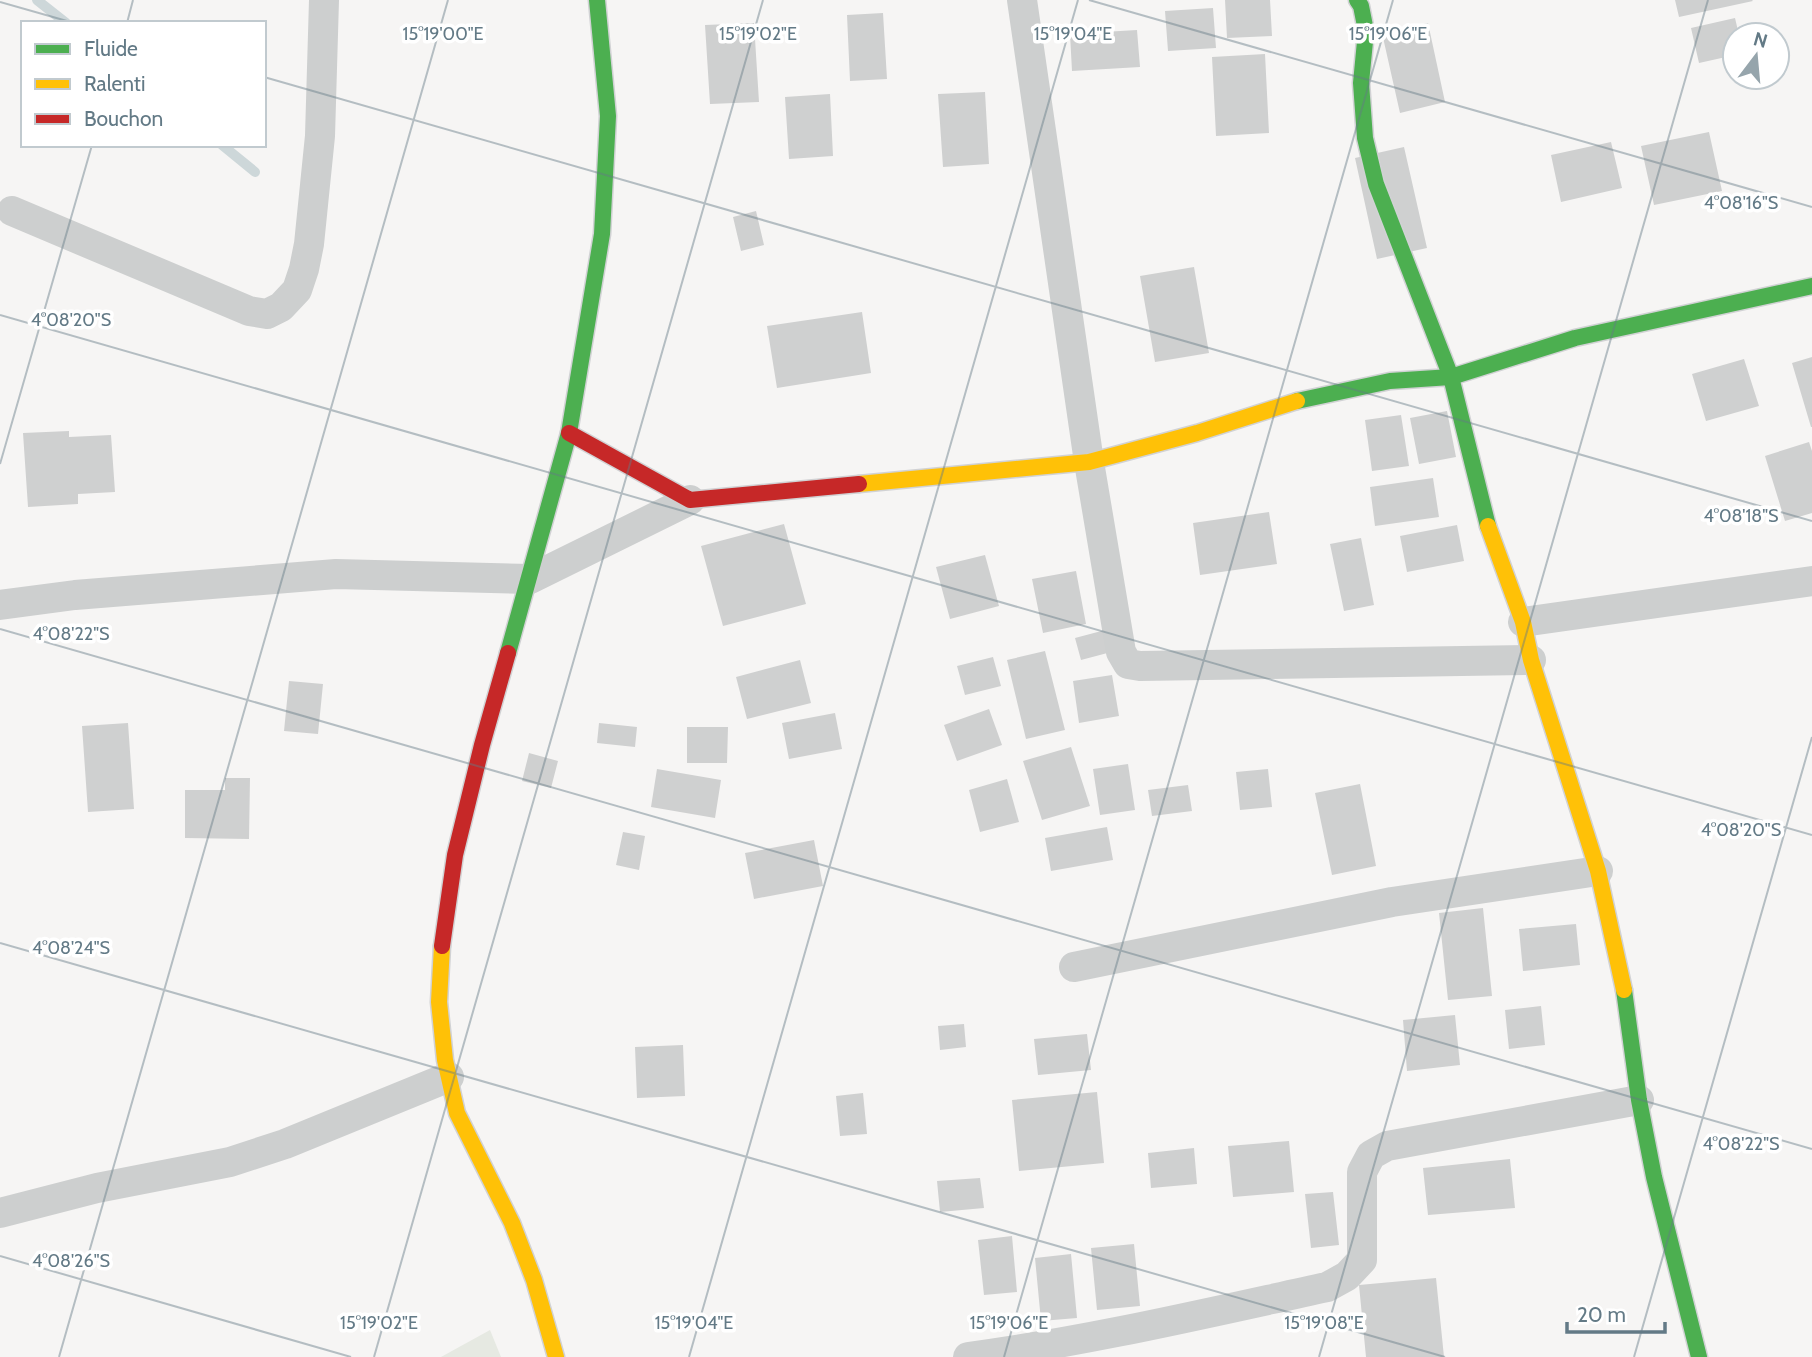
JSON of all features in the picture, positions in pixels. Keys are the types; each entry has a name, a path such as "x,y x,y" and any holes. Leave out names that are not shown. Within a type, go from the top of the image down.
{"street":[{"path":"12,211 249,311 267,314 281,307 296,290 309,244 320,136 324,0"},
{"path":"556,1357 534,1280 512,1223 457,1113 445,1060 439,1002 442,939 455,855 482,746 569,433 602,234 608,116 597,0"},
{"path":"1022,0 1089,461 1121,652 1128,664 1140,666 1531,660"},
{"path":"1357,0 1366,31 1361,83 1365,138 1376,184 1451,377 1489,531 1523,622 1531,660 1598,871 1625,995 1639,1100 1654,1177 1699,1357"},
{"path":"0,605 172,587 336,575 530,579 690,499 1089,461 1197,433 1298,401 1390,381 1451,377 1576,338 1812,286"},
{"path":"569,433 690,499"},
{"path":"1523,622 1812,581"},
{"path":"1074,967 1392,902 1598,871"},
{"path":"0,1213 97,1188 230,1162 285,1144 449,1077"},
{"path":"968,1357 1051,1346 1119,1333 1327,1287 1348,1276 1362,1260 1362,1172 1371,1155 1387,1146 1639,1100"}],"shaded area":[{"path":"490,1330 501,1357 441,1357"}],"building":[{"path":"1225,0 1270,0 1272,36 1227,38"},
{"path":"1675,0 1752,0 1753,1 1679,17"},
{"path":"1213,8 1216,48 1168,51 1165,11"},
{"path":"883,13 887,79 850,81 847,15"},
{"path":"1721,21 1721,58 1699,63 1691,28"},
{"path":"754,23 759,102 710,104 705,25"},
{"path":"1428,23 1445,102 1400,113 1382,33"},
{"path":"1137,30 1140,67 1072,71 1070,34"},
{"path":"1265,54 1269,133 1216,136 1212,57"},
{"path":"985,92 989,164 943,167 938,94"},
{"path":"830,94 833,156 789,159 785,97"},
{"path":"1709,132 1722,191 1654,205 1641,146"},
{"path":"1611,142 1622,188 1561,202 1551,155"},
{"path":"1404,147 1427,248 1377,259 1355,158"},
{"path":"756,211 764,245 741,251 733,217"},
{"path":"1194,267 1209,353 1155,362 1140,276"},
{"path":"862,312 871,373 777,388 767,326"},
{"path":"1812,357 1812,427 1811,427 1792,363"},
{"path":"1744,359 1759,406 1706,421 1692,374"},
{"path":"1447,411 1456,457 1419,464 1410,418"},
{"path":"1401,415 1409,466 1372,471 1365,420"},
{"path":"69,431 69,437 111,435 115,492 78,494 78,504 28,507 23,433"},
{"path":"1809,442 1812,451 1812,513 1785,521 1765,456"},
{"path":"1433,478 1439,517 1375,526 1370,487"},
{"path":"1269,512 1277,564 1200,575 1193,523"},
{"path":"784,524 806,604 723,626 701,546"},
{"path":"1457,525 1464,561 1407,572 1400,536"},
{"path":"1361,538 1374,605 1344,611 1330,544"},
{"path":"985,555 999,606 950,619 936,567"},
{"path":"1076,571 1086,624 1043,633 1032,579"},
{"path":"1109,629 1115,651 1081,660 1075,638"},
{"path":"1045,651 1065,730 1026,739 1007,660"},
{"path":"993,657 1001,686 965,695 957,666"},
{"path":"800,660 811,703 747,719 736,677"},
{"path":"1112,675 1119,716 1079,723 1073,681"},
{"path":"289,681 323,684 318,734 284,731"},
{"path":"989,709 1002,745 957,761 944,725"},
{"path":"835,713 842,749 789,759 782,723"},
{"path":"128,723 134,809 88,812 82,726"},
{"path":"599,723 637,727 635,747 597,743"},
{"path":"687,727 728,727 727,763 687,763"},
{"path":"1071,747 1090,806 1042,820 1023,761"},
{"path":"529,753 558,761 551,788 522,781"},
{"path":"1128,764 1135,810 1100,815 1093,769"},
{"path":"657,769 721,780 715,818 651,807"},
{"path":"1268,769 1272,807 1240,810 1236,772"},
{"path":"225,778 250,778 249,839 185,838 185,790 225,790"},
{"path":"1007,779 1019,822 980,832 969,790"},
{"path":"1360,784 1376,866 1332,875 1315,793"},
{"path":"1188,785 1192,811 1152,816 1148,790"},
{"path":"1107,827 1113,860 1051,871 1045,838"},
{"path":"623,832 645,836 639,870 616,865"},
{"path":"814,840 823,886 754,899 745,853"},
{"path":"1483,908 1492,996 1448,1000 1439,913"},
{"path":"1576,924 1580,965 1523,971 1519,929"},
{"path":"1541,1006 1545,1045 1509,1049 1505,1010"},
{"path":"1455,1015 1460,1065 1407,1071 1403,1020"},
{"path":"964,1024 966,1047 940,1050 938,1026"},
{"path":"1087,1034 1091,1070 1038,1075 1034,1039"},
{"path":"683,1045 685,1096 637,1098 635,1047"},
{"path":"1097,1092 1104,1163 1019,1171 1012,1100"},
{"path":"863,1093 867,1134 840,1136 836,1096"},
{"path":"1289,1141 1294,1192 1233,1197 1228,1146"},
{"path":"1194,1148 1197,1184 1151,1188 1148,1153"},
{"path":"1510,1159 1515,1208 1428,1215 1423,1168"},
{"path":"980,1178 984,1208 940,1212 937,1181"},
{"path":"1333,1192 1339,1245 1311,1248 1305,1194"},
{"path":"1012,1236 1017,1292 984,1295 978,1240"},
{"path":"1134,1244 1140,1306 1097,1310 1091,1248"},
{"path":"1071,1254 1077,1318 1041,1321 1035,1258"},
{"path":"1436,1278 1444,1357 1366,1357 1359,1285"}],"waterway":[{"path":"37,0 63,21"},
{"path":"224,147 255,172"}],"traffic: fast":[{"path":"508,653 569,433 602,234 608,116 597,0"},
{"path":"1357,0 1361,6 1366,31 1361,83 1365,138 1376,184 1451,377 1488,526"},
{"path":"1297,401 1390,381 1451,377 1575,338 1812,286"},
{"path":"1624,990 1639,1100 1654,1177 1699,1357"}],"traffic: slow":[{"path":"859,484 1089,462 1197,433 1297,401"},
{"path":"1488,526 1523,622 1531,660 1598,871 1624,990"},
{"path":"442,946 439,1002 445,1060 457,1113 512,1223 534,1280 556,1357"}],"traffic: jam":[{"path":"569,433 690,500 859,484"},
{"path":"442,946 455,855 508,653"}]}
